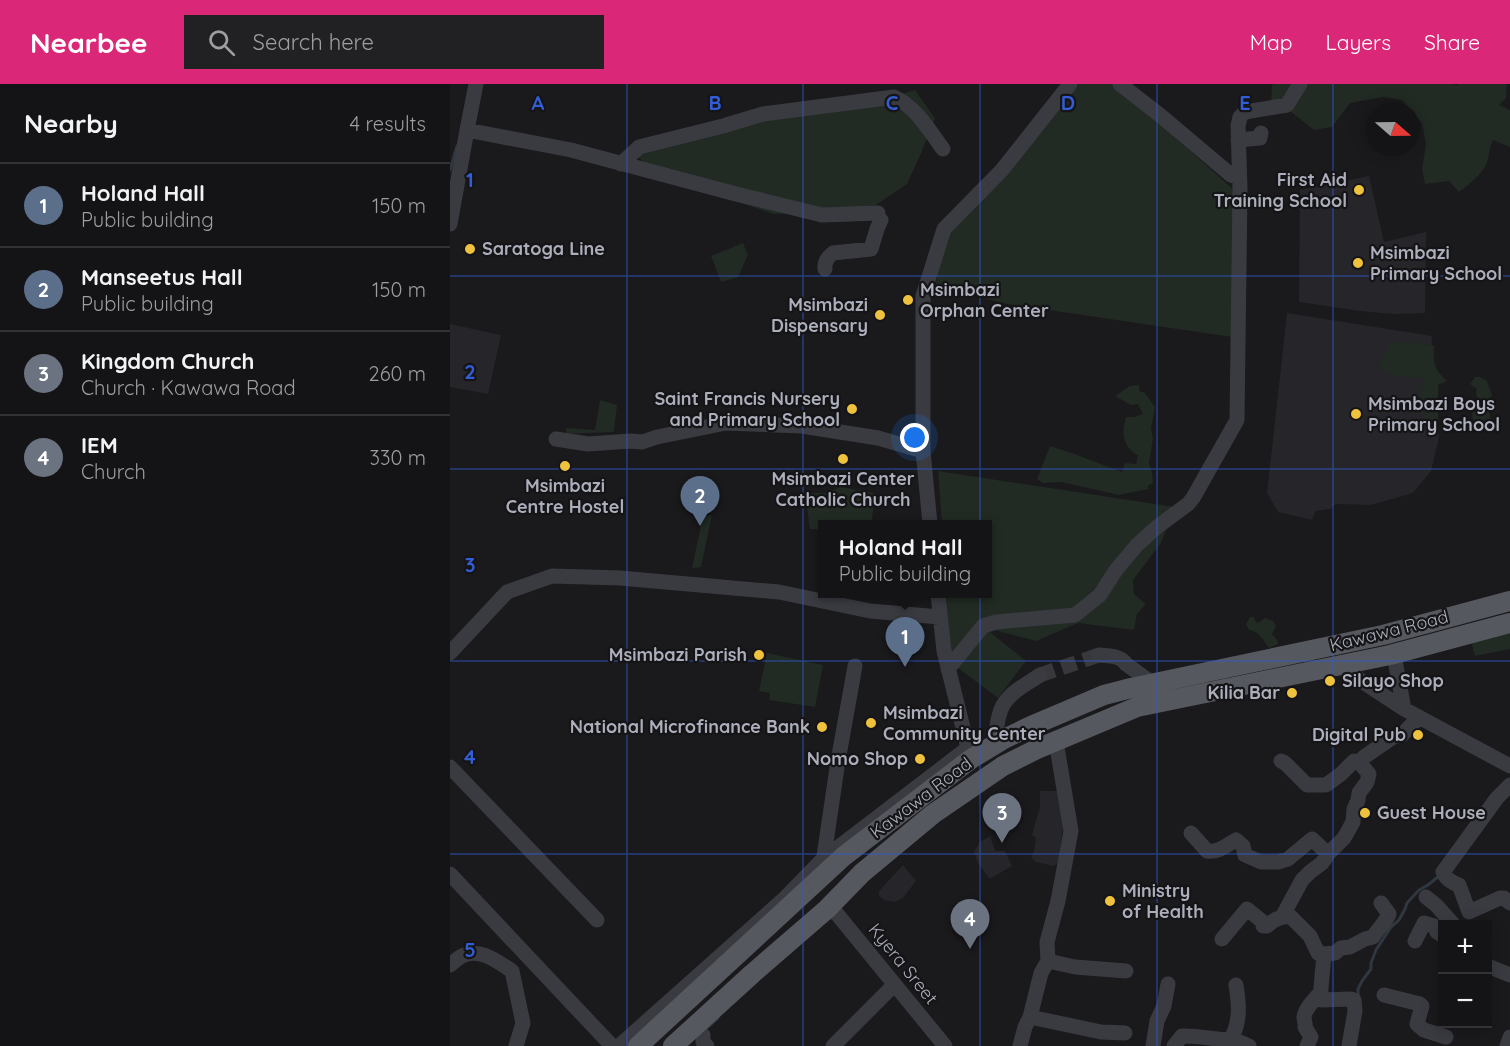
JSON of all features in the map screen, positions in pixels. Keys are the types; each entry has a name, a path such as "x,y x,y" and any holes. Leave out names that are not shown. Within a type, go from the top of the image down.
{"main road":[{"name":"Kawawa Road","path":"638,1046 823,867 844,856 970,754 1104,695 1383,634 1510,601"},
{"name":"Kawawa Road","path":"673,1046 827,909 862,873 933,814 1004,766 1110,717 1137,707 1390,655 1510,623"}],"street":[{"path":"450,224 476,84"},
{"path":"930,520 923,451 923,296 944,229 1002,170 1070,84"},
{"path":"1120,84 1231,175 1239,178"},
{"path":"948,669 983,626 996,622 1075,615 1100,595 1116,570 1137,545 1188,504 1208,473 1237,420 1238,126 1240,117 1245,112 1287,105 1300,84"},
{"path":"621,164 639,147 763,114 898,91 943,149"},
{"path":"467,130 571,150 822,215 880,216 871,249 833,253 828,257 825,268"},
{"path":"1238,140 1260,141"},
{"path":"556,439 588,444 642,442 726,423 737,423 802,426 878,438 923,451"},
{"path":"450,653 507,592 552,576 621,578 779,592 870,611 940,617"},
{"path":"938,598 944,651 970,754"},
{"path":"1099,655 1113,656 1123,660 1152,683"},
{"path":"1390,655 1395,660 1404,709"},
{"path":"620,1046 785,898 823,867 838,761 855,666"},
{"path":"1339,666 1354,672 1357,678 1404,709 1510,766"},
{"path":"994,745 999,714 1006,699 1040,675"},
{"path":"1359,762 1393,737 1402,735 1419,717"},
{"path":"1020,1046 1041,973 1048,962 1047,942 1058,901 1071,831 1057,747 1053,743"},
{"path":"1281,761 1307,785 1326,785 1354,761 1359,762 1369,774 1367,782 1359,793 1353,822 1340,844 1302,880 1282,917"},
{"path":"450,767 597,920"},
{"path":"1510,785 1497,798 1443,874 1453,884 1459,885 1469,912 1500,898 1510,903"},
{"path":"1191,833 1207,851 1213,852 1236,840 1243,846 1245,855 1261,862 1288,860 1312,839 1328,854"},
{"path":"450,874 612,1046"},
{"path":"1426,897 1436,904 1449,920"},
{"path":"1222,939 1248,909 1263,922 1263,926 1282,917 1290,916 1310,936 1318,953 1335,953 1341,948 1350,947 1373,937 1389,914 1381,903"},
{"name":"Kyera Sreet","path":"827,909 837,914 945,1046"},
{"path":"1415,941 1424,923 1438,929"},
{"path":"450,965 462,955 478,953 512,971 523,1023 516,1046"},
{"path":"512,971 525,954"},
{"path":"1324,954 1321,1000 1354,1000 1355,1011 1349,1046"},
{"path":"1048,962 1075,967 1126,971"},
{"path":"1492,968 1510,975"},
{"path":"1153,1046 1157,1021 1164,1006 1168,984"},
{"path":"833,1046 894,985"},
{"path":"1230,1040 1239,1018 1236,985"},
{"path":"1307,1046 1311,1037 1305,1027 1304,1017 1321,992"},
{"path":"1384,995 1420,1004 1422,1006 1417,1024 1424,1030 1447,1039"},
{"path":"1030,1017 1101,1032 1125,1033"},
{"path":"693,1027 703,1035 703,1042 707,1046"},
{"path":"1174,1046 1182,1036 1230,1040 1249,1046"},
{"path":"1507,1046 1510,1037"}],"shaded area":[{"path":"1071,84 1116,84 1235,191 1239,338 1007,304 936,286 939,253 956,220"},
{"path":"1507,84 1506,98 1499,105 1510,110 1510,147 1493,140 1484,169 1459,192 1449,181 1425,184 1422,169 1426,144 1420,121 1420,102 1404,102 1383,97 1350,103 1332,127 1314,130 1276,100 1271,100 1272,85"},
{"path":"915,90 935,118 907,184 867,211 774,214 661,176 634,154 797,106 871,103"},
{"path":"1369,176 1384,242 1426,232 1425,313 1395,314 1360,311 1299,302 1300,190"},
{"path":"743,243 748,255 738,277 721,282 711,256"},
{"name":"Msimbazi Boys Primary School","path":"1287,313 1432,336 1431,359 1439,438 1431,471 1413,493 1371,505 1336,504 1330,509 1315,511 1312,520 1278,512 1267,493"},
{"path":"450,324 501,335 488,394 450,387"},
{"path":"1391,342 1412,342 1434,346 1435,366 1447,381 1438,385 1438,434 1428,436 1427,421 1419,393 1426,378 1409,378 1385,373 1379,363"},
{"path":"1475,377 1487,381 1492,395 1487,402 1491,421 1487,424 1480,424 1473,420 1472,413 1480,409 1477,389 1470,384"},
{"path":"1139,385 1140,392 1144,392 1155,407 1149,464 1153,483 1148,486 1148,489 1119,495 1061,482 1043,483 1037,479 1050,446 1122,472 1125,463 1136,464 1138,455 1126,444 1124,428 1126,417 1143,414 1138,404 1131,405 1115,396 1130,386"},
{"path":"600,400 617,405 614,432 566,434 566,428 595,430"},
{"path":"938,471 1175,507 1161,543 1133,580 1134,594 1146,604 1137,614 1134,630 1078,623 1036,641 986,628 1026,661 998,698 958,668 950,656 946,598 992,598 992,520 942,520"},
{"path":"841,487 874,493 872,520 818,520 818,530 810,529 805,493 827,493"},
{"path":"712,515 701,567 692,568 703,516"},
{"path":"1250,617 1254,617 1258,623 1265,618 1273,621 1276,626 1272,634 1278,644 1269,648 1258,634 1249,630 1246,624"},
{"path":"1510,626 1510,649 1475,656 1470,638"},
{"path":"767,653 823,665 815,707 769,700 770,693 759,691"},
{"path":"1040,791 1061,791 1065,814 1058,863 1053,866 1036,862 1031,857 1036,838 1032,835 1040,807"},
{"path":"990,836 995,851 1005,851 1012,866 989,878 978,863 974,852 980,842"},
{"path":"903,865 916,881 903,898 894,902 885,900 879,896 879,891"}],"waterway":[{"path":"450,170 457,146"},
{"path":"1358,996 1358,989 1371,969 1376,950 1391,927 1399,920 1407,903 1419,890 1439,876"},
{"path":"707,1028 718,1018"}],"tunnel":[{"path":"1040,675 1099,655"}],"place":[{"name":"First Aid Training School","path":"1359,190"},
{"name":"Saratoga Line","path":"470,249"},
{"name":"Msimbazi Primary School","path":"1358,263"},
{"name":"Msimbazi Orphan Center","path":"908,300"},
{"name":"Msimbazi Dispensary","path":"880,315"},
{"name":"Saint Francis Nursery and Primary School","path":"852,409"},
{"name":"Msimbazi Boys Primary School","path":"1356,414"},
{"name":"Msimbazi Center Catholic Church","path":"843,459"},
{"name":"Msimbazi Centre Hostel","path":"565,466"},
{"name":"Manseetus Hall","path":"700,526"},
{"name":"Msimbazi Parish","path":"759,655"},
{"name":"Holand Hall","path":"905,667"},
{"name":"Silayo Shop","path":"1330,681"},
{"name":"Kilia Bar","path":"1292,693"},
{"name":"Msimbazi Community Center","path":"871,723"},
{"name":"National Microfinance Bank","path":"822,727"},
{"name":"Digital Pub","path":"1418,735"},
{"name":"Nomo Shop","path":"920,759"},
{"name":"Guest House","path":"1365,813"},
{"name":"Kingdom Church","path":"1002,843"},
{"name":"Ministry of Health","path":"1110,901"},
{"name":"IEM","path":"970,949"}]}
